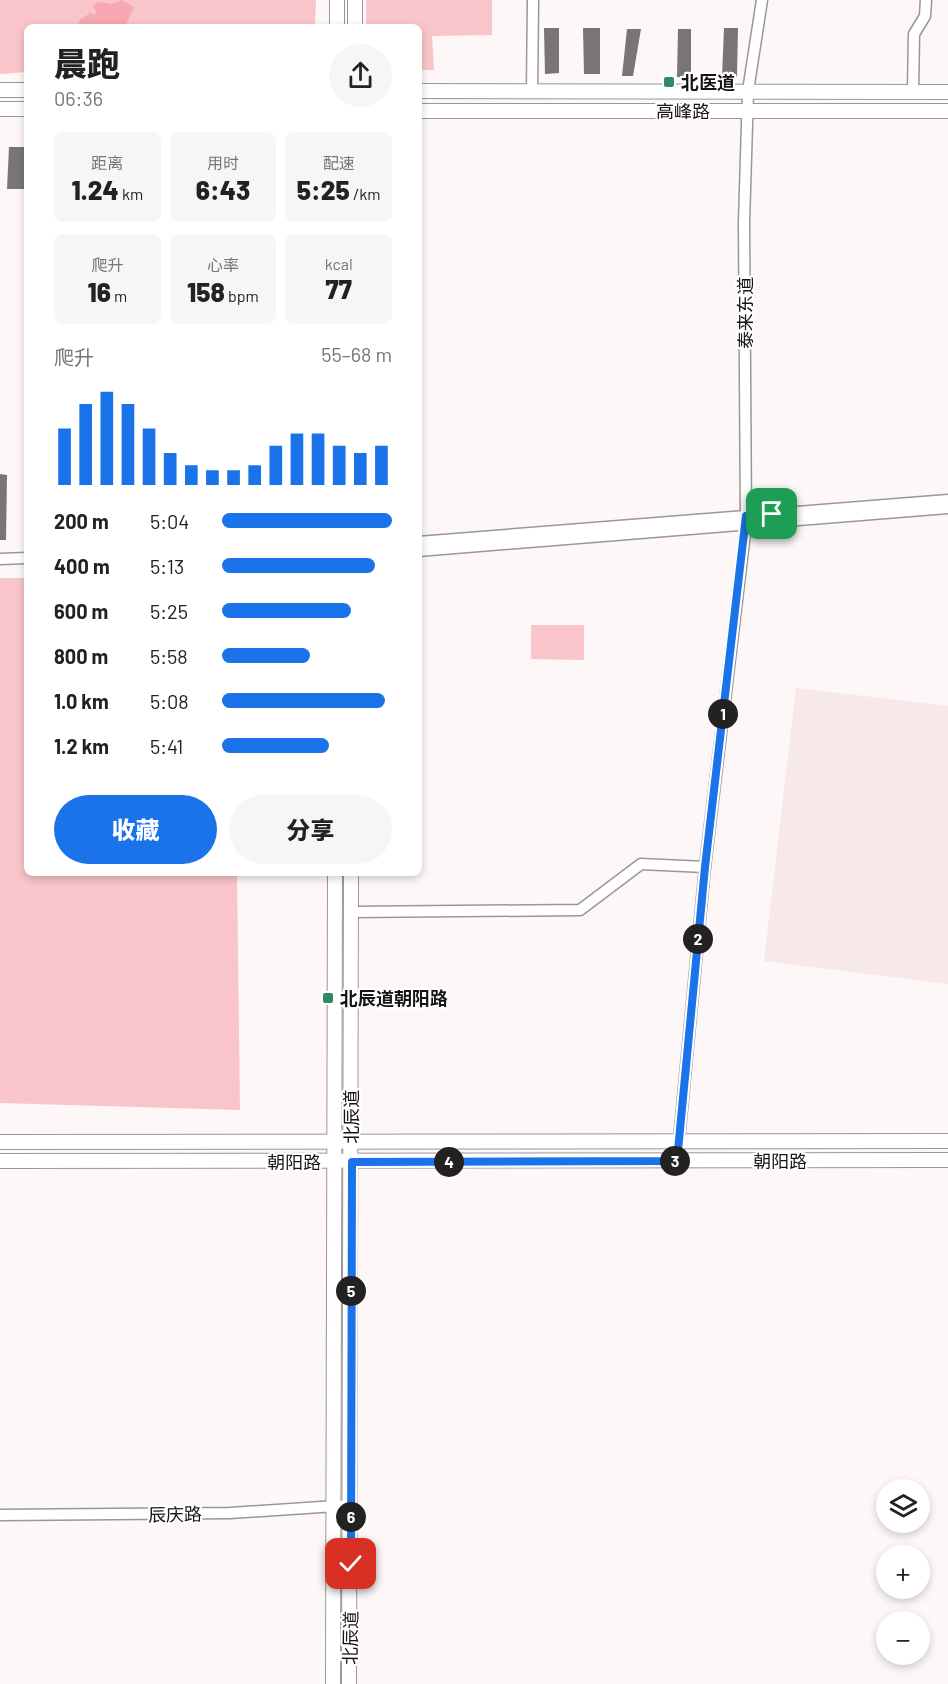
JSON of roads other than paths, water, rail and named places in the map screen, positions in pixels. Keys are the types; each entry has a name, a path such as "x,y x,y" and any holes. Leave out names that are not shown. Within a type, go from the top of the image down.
{"main road":[{"path":"337,0 337,24"},
{"path":"355,0 355,24"},
{"path":"0,90 24,90"},
{"name":"高峰路","path":"422,91 948,92"},
{"path":"0,109 24,109"},
{"name":"高峰路","path":"422,111 948,111"},
{"name":"北辰道","path":"333,1684 335,876"},
{"name":"北辰道","path":"349,1684 351,876"},
{"name":"朝阳路","path":"0,1142 948,1141"},
{"name":"朝阳路","path":"0,1161 948,1160"}],"street":[{"path":"532,92 533,0"},
{"name":"泰来东道","path":"677,1161 705,867 746,521 744,222 747,111 762,0"},
{"path":"913,92 914,34 925,16 926,0"},
{"path":"422,551 948,500"},
{"path":"422,542 948,508"},
{"path":"0,558 24,558"},
{"path":"351,912 580,910 641,864 705,867"},
{"name":"辰庆路","path":"0,1517 230,1513 351,1508"}],"place":[{"name":"北医道","path":"669,82"},
{"name":"北辰道朝阳路","path":"328,998"}]}
